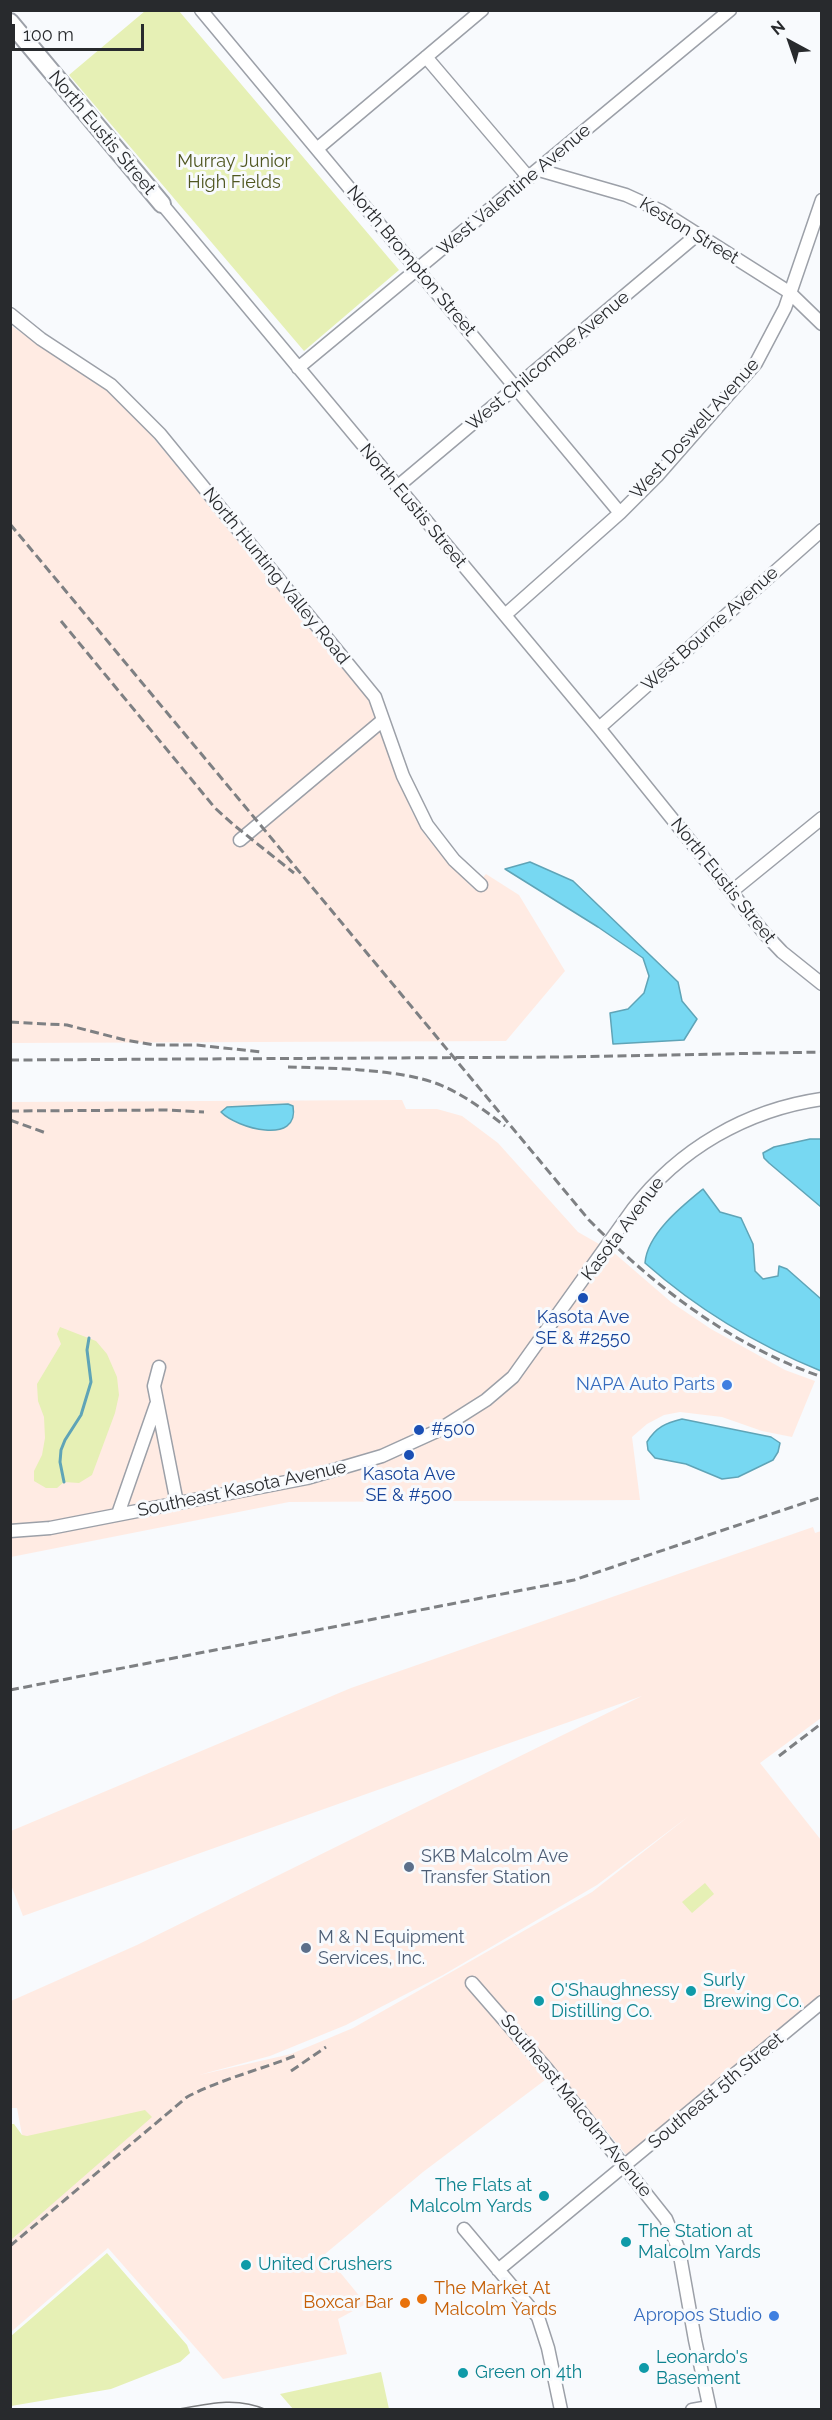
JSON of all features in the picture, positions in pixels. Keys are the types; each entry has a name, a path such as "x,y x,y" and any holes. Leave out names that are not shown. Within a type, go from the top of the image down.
{"main road":[{"name":"North Eustis Street","path":"10,22 162,204"}],"street":[{"name":"North Brompton Street","path":"201,10 620,513"},
{"path":"318,148 482,10"},
{"name":"West Valentine Avenue","path":"298,368 418,271 730,10"},
{"path":"426,57 529,178"},
{"name":"Keston Street","path":"539,170 626,195 661,211 789,292 822,324"},
{"name":"West Doswell Avenue","path":"505,615 620,513 657,476 756,363 785,308 822,200"},
{"name":"North Eustis Street","path":"162,204 599,728 731,892 782,952 822,984"},
{"name":"West Chilcombe Avenue","path":"397,487 698,234"},
{"name":"North Hunting Valley Road","path":"10,314 41,339 107,382 145,417 368,688 380,708 403,776 427,825 454,860 481,885"},
{"name":"West Bourne Avenue","path":"599,728 822,530"},
{"path":"240,840 383,720"},
{"path":"731,892 822,818"},
{"name":"Kasota Avenue","path":"465,1415 490,1398 513,1377 633,1209 675,1164 711,1138 753,1117 775,1109 822,1100"},
{"path":"159,1367 154,1386 156,1405 177,1503"},
{"path":"118,1514 156,1405"},
{"name":"Southeast Kasota Avenue","path":"10,1531 50,1528 349,1468 412,1443 465,1415"},
{"name":"Southeast Malcolm Avenue","path":"472,1983 546,2068 661,2210 672,2230 679,2250 693,2331 710,2408"},
{"name":"Southeast 5th Street","path":"498,2270 822,2002"},
{"path":"464,2229 538,2317 548,2348 561,2409"},
{"path":"692,2409 710,2408"}],"shaded area":[{"path":"10,325 110,393 137,418 368,699 411,810 425,835 473,888 486,874 519,895 565,971 506,1041 11,1043"},
{"path":"402,1100 406,1109 437,1109 462,1116 498,1143 578,1232 613,1252 671,1302 711,1329 785,1370 815,1381 792,1437 762,1431 722,1417 680,1412 664,1415 647,1424 632,1437 640,1500 289,1502 11,1557 11,1102"},
{"path":"813,1527 815,1533 821,1531 821,1718 760,1763 821,1840 821,2002 628,2157 557,2071 423,2172 325,2254 366,2304 338,2319 347,2354 223,2379 108,2248 11,2332 11,2240 17,2235 22,2135 17,2108 11,2108 11,2001 137,1945 642,1696 23,1916 11,1885 11,1831 351,1688","holes":["689,1816 592,1892 353,2028 291,2054 199,2075 270,2056 346,2025 443,1975 597,1885"]}],"green space":[{"name":"Murray Junior High Fields","path":"145,11 179,11 399,270 304,351 69,75"},
{"path":"60,1327 96,1341 107,1354 117,1377 119,1395 115,1413 92,1475 79,1483 64,1482 57,1488 46,1488 34,1481 34,1471 42,1455 45,1438 44,1417 38,1401 37,1384 61,1344 57,1334"},
{"path":"705,1883 714,1894 692,1913 682,1902"},
{"path":"145,2110 152,2117 11,2240 11,2124 14,2124 22,2135 27,2136"},
{"path":"107,2253 187,2345 190,2353 180,2362 111,2389 11,2406 11,2336"},
{"path":"381,2372 389,2409 293,2409 280,2394"}],"water":[{"path":"530,862 573,881 678,982 682,1001 697,1019 684,1040 613,1044 610,1013 628,1009 644,993 649,976 643,958 505,869"},
{"path":"288,1104 293,1106 293,1118 287,1126 277,1130 252,1128 221,1112 227,1107"},
{"path":"810,1139 821,1139 821,1207 769,1163 763,1153 774,1147"},
{"path":"703,1189 720,1212 741,1218 753,1244 755,1271 763,1279 778,1276 779,1266 787,1269 821,1299 821,1371 774,1350 728,1324 685,1296 645,1263 647,1252 659,1231 676,1212"},
{"path":"682,1419 771,1437 780,1443 778,1452 773,1460 738,1477 722,1479 686,1464 655,1458 648,1450 647,1442 650,1437 662,1426"}],"waterway":[{"path":"64,1482 60,1462 61,1450 81,1415 91,1382 87,1350 89,1338"}],"tram line":[{"path":"175,2410 221,2402 244,2403 267,2410"}],"railway":[{"path":"10,524 589,1220 641,1269 696,1312 757,1349 822,1377"},
{"path":"61,621 215,808 294,873"},
{"path":"10,1022 67,1025 155,1045 197,1045 261,1052"},
{"path":"10,1060 565,1057 822,1052"},
{"path":"288,1067 364,1070 422,1079 456,1093 505,1126"},
{"path":"10,1111 167,1110 204,1112"},
{"path":"10,1120 46,1133"},
{"path":"10,1690 574,1580 822,1497"},
{"path":"779,1756 822,1723"},
{"path":"291,2071 326,2047"},
{"path":"10,2246 187,2097 213,2085 297,2055"}],"place":[{"name":"Kasota Ave SE & #2550","path":"583,1298"},
{"name":"NAPA Auto Parts","path":"727,1385"},
{"name":"#500","path":"419,1430"},
{"name":"Kasota Ave SE & #500","path":"409,1455"},
{"name":"SKB Malcolm Ave Transfer Station","path":"409,1867"},
{"name":"M & N Equipment Services, Inc.","path":"306,1948"},
{"name":"Surly Brewing Co.","path":"691,1991"},
{"name":"O'Shaughnessy Distilling Co.","path":"539,2001"},
{"name":"The Flats at Malcolm Yards","path":"544,2196"},
{"name":"The Station at Malcolm Yards","path":"626,2242"},
{"name":"United Crushers","path":"246,2265"},
{"name":"The Market At Malcolm Yards","path":"422,2299"},
{"name":"Boxcar Bar","path":"405,2303"},
{"name":"Apropos Studio","path":"774,2316"},
{"name":"Leonardo's Basement","path":"644,2368"},
{"name":"Green on 4th","path":"463,2373"}]}
